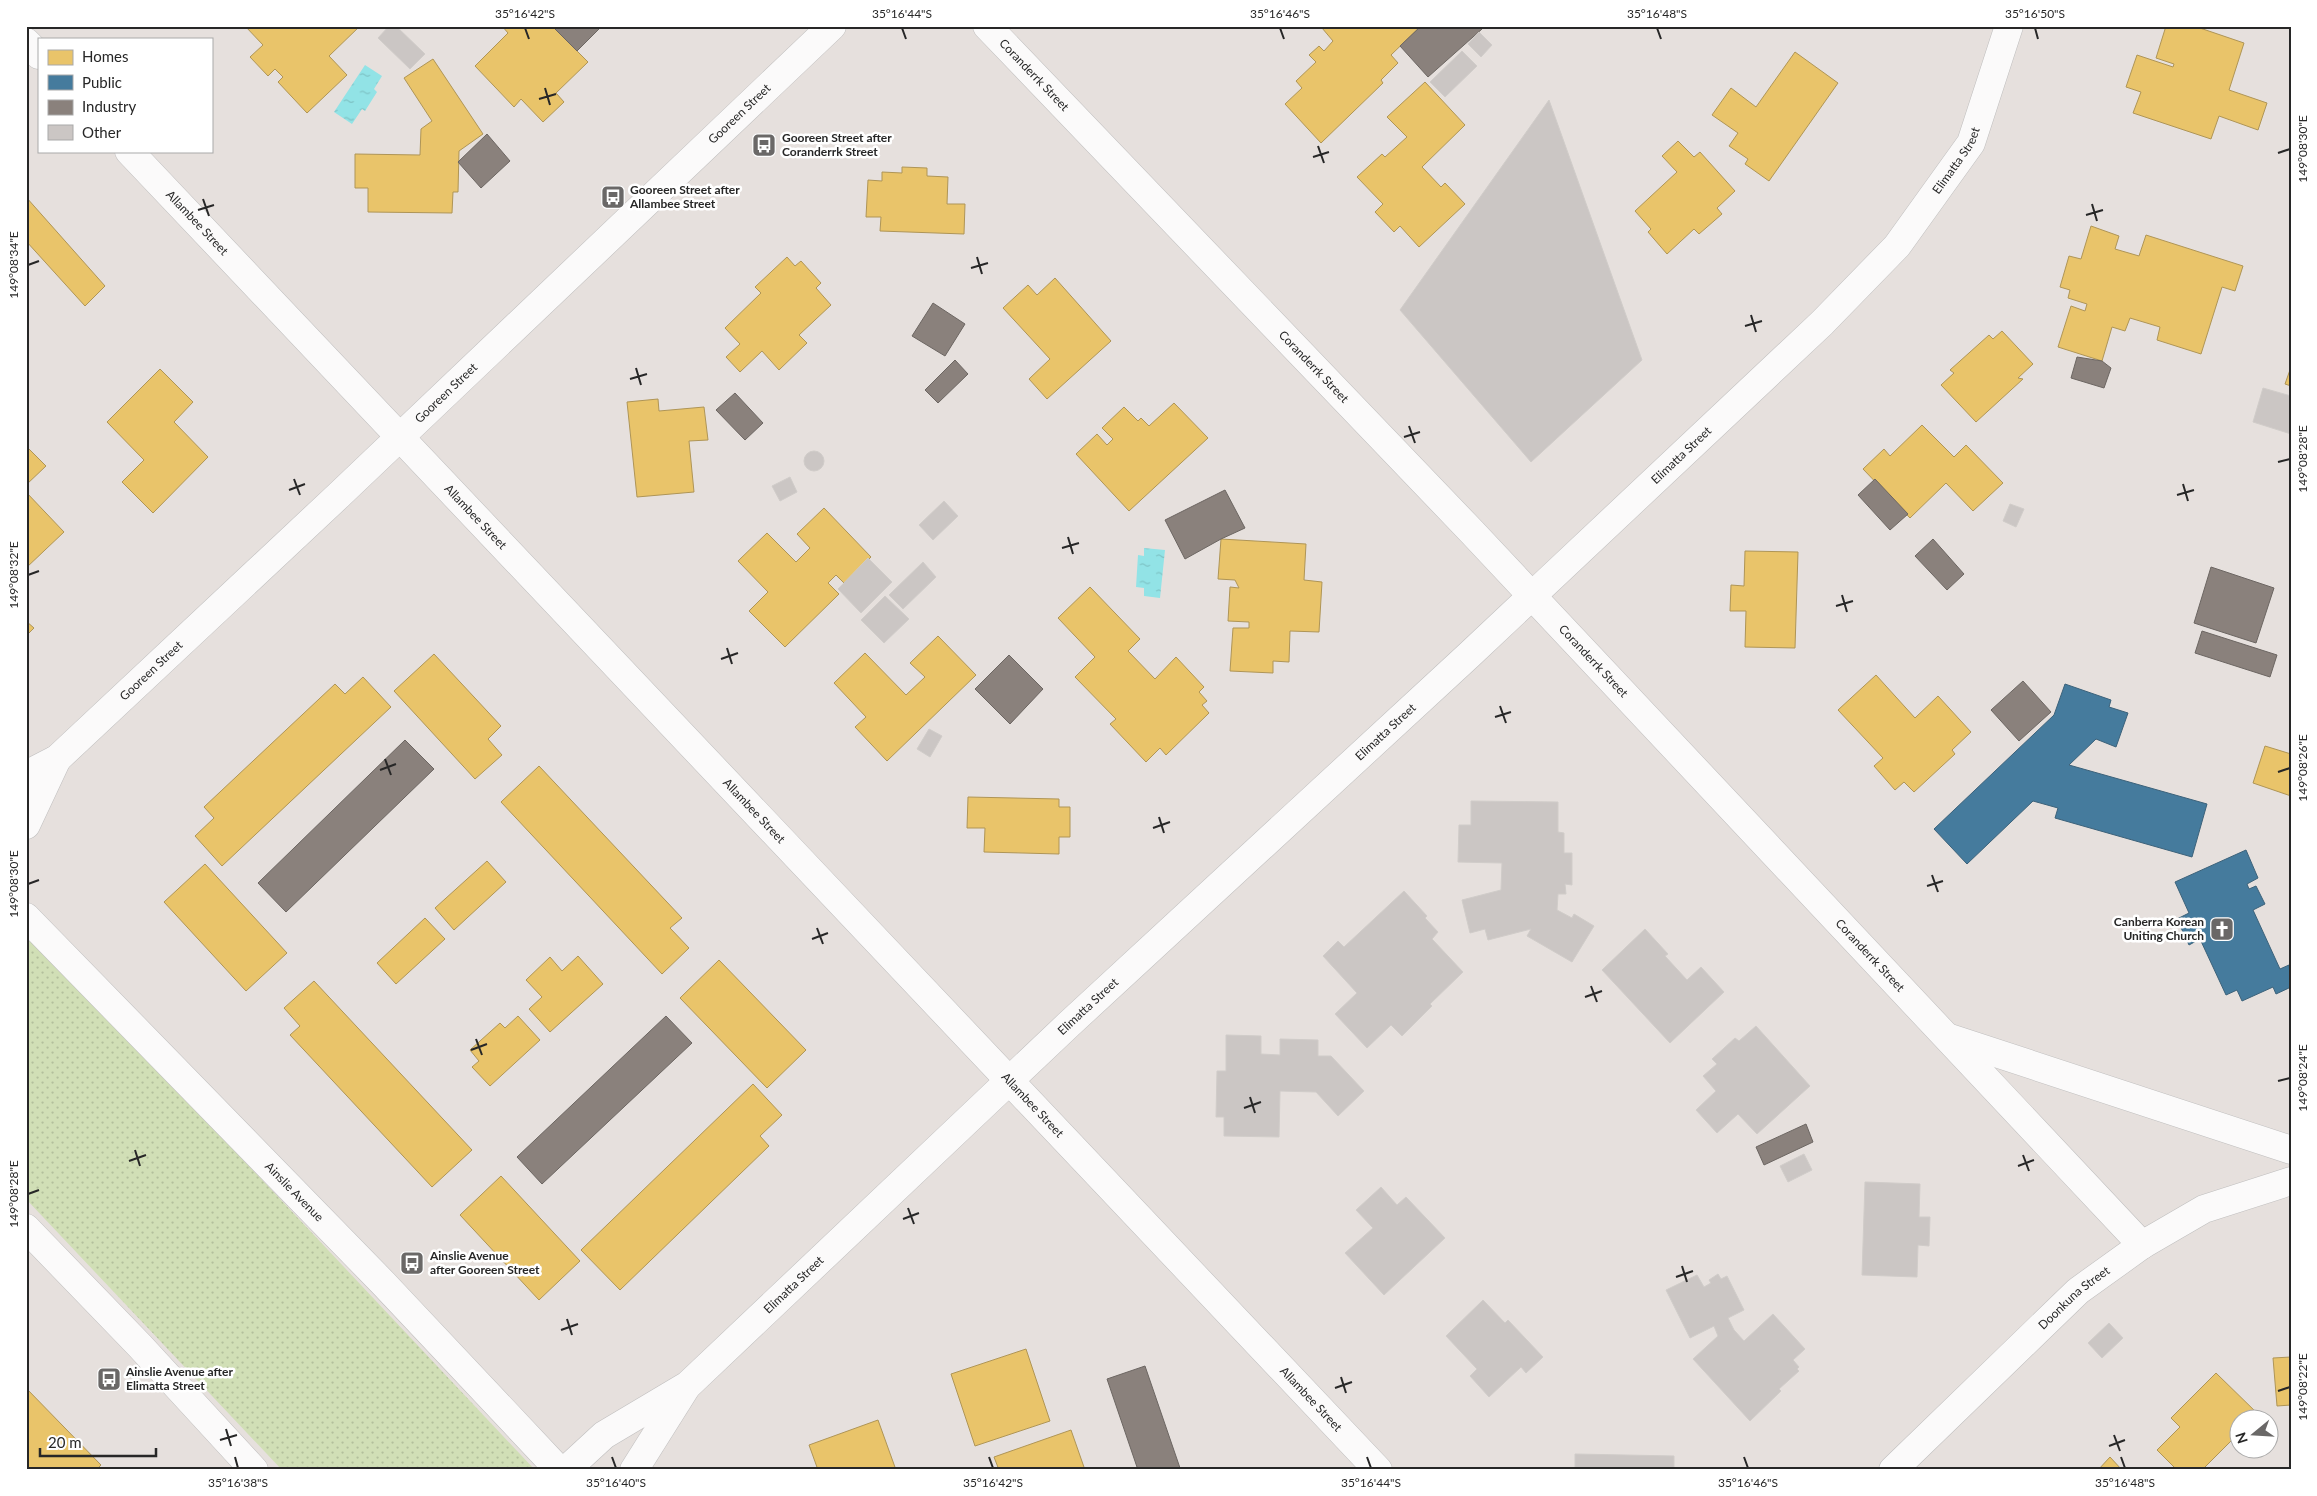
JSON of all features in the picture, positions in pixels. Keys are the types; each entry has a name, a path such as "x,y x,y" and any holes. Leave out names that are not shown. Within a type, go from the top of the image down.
{"street":[{"name":"Gooreen Street","path":"26,775 57,759 400,437 832,26"},
{"name":"Coranderrk Street","path":"987,26 1532,596 1946,1036 2291,1150"},
{"name":"Elimatta Street","path":"566,1470 604,1435 688,1385 1009,1080 1532,596 1822,323 1897,246 1971,143 2009,26"},
{"path":"26,42 38,55"},
{"name":"Allambee Street","path":"130,152 1378,1470"},
{"name":"Gooreen Street","path":"26,825 57,759"},
{"name":"Ainslie Avenue","path":"26,917 384,1284 558,1470"},
{"path":"1946,1036 2142,1245"},
{"name":"Doonkuna Street","path":"1893,1470 2078,1291 2142,1245 2204,1209 2291,1181"},
{"path":"26,1228 140,1346 254,1470"},
{"name":"Elimatta Street","path":"634,1470 688,1385"}],"green space":[{"path":"26,929 535,1470 282,1470 26,1199"}],"water":[{"path":"365,65 382,76 374,89 377,92 365,111 362,109 352,124 334,112"},
{"path":"1144,548 1165,550 1160,598 1144,596 1144,588 1136,587 1138,555 1144,556"}],"building: Homes":[{"path":"245,26 360,26 329,56 347,75 307,113 278,82 283,77 275,69 268,76 250,57 263,45"},
{"path":"502,26 552,26 588,62 556,93 564,102 543,122 521,99 514,107 475,66 508,33"},
{"path":"1324,26 1421,26 1391,55 1398,63 1381,80 1383,83 1321,143 1285,104 1302,88 1296,81 1316,62 1309,55 1319,46 1324,51 1333,41 1322,28"},
{"path":"2166,26 2194,26 2244,43 2229,90 2267,103 2258,130 2219,116 2211,139 2133,113 2141,92 2126,87 2137,55 2173,67 2174,64 2156,58"},
{"path":"1795,52 1838,83 1769,181 1745,164 1748,159 1729,146 1738,133 1712,115 1731,88 1756,107"},
{"path":"433,59 483,134 459,151 458,192 453,192 452,213 368,212 368,188 355,188 355,154 420,155 421,129 432,121 404,78"},
{"path":"1425,82 1465,125 1422,167 1441,187 1445,183 1465,204 1419,247 1400,226 1394,232 1375,212 1383,204 1357,177 1382,154 1385,157 1407,137 1387,117"},
{"path":"1678,141 1694,157 1700,152 1735,191 1717,208 1722,214 1699,234 1694,229 1667,254 1648,232 1651,229 1635,211 1677,172 1662,156"},
{"path":"902,167 927,168 927,176 948,177 947,204 965,204 964,234 880,231 881,217 866,217 868,180 882,181 882,172 902,173"},
{"path":"26,197 105,286 85,306 26,241"},
{"path":"2091,226 2119,236 2115,249 2139,256 2146,235 2243,266 2235,291 2222,287 2201,354 2157,340 2160,327 2130,318 2125,331 2112,327 2102,361 2058,347 2071,306 2085,311 2087,304 2068,298 2070,290 2060,287 2069,256 2081,259"},
{"path":"787,257 795,266 801,261 821,283 816,288 831,305 799,335 807,343 779,370 762,351 740,372 726,357 740,344 725,328 761,293 755,287"},
{"path":"1055,278 1111,341 1047,399 1029,379 1050,359 1003,308 1028,285 1037,295"},
{"path":"2002,331 2033,364 2018,378 2023,379 1976,422 1941,385 1954,373 1950,370 1989,335 1993,339"},
{"path":"2291,367 2291,386 2285,384"},
{"path":"160,369 193,402 174,422 208,457 153,513 122,482 144,460 107,422"},
{"path":"658,399 659,411 704,407 708,440 689,441 694,492 637,497 627,402"},
{"path":"1174,403 1208,438 1129,511 1076,454 1097,434 1107,445 1113,439 1102,428 1124,407 1138,421 1141,418 1149,426"},
{"path":"1922,425 1954,457 1966,445 2003,483 1973,511 1946,483 1910,518 1863,469 1884,449 1890,456"},
{"path":"26,446 46,466 26,485"},
{"path":"26,492 64,532 26,568"},
{"path":"824,508 871,557 844,583 836,575 828,583 839,594 785,647 749,611 768,592 738,561 767,533 796,562 810,548 797,534"},
{"path":"1221,539 1306,544 1304,580 1322,582 1319,632 1290,631 1289,662 1273,661 1273,673 1230,671 1233,628 1249,628 1249,622 1228,621 1230,587 1239,588 1235,580 1218,579"},
{"path":"1745,551 1798,552 1795,648 1745,647 1746,611 1730,611 1731,585 1744,586"},
{"path":"1090,587 1140,639 1128,651 1155,679 1176,657 1204,687 1199,692 1207,701 1202,705 1209,713 1166,755 1160,748 1146,762 1110,724 1116,719 1075,677 1095,657 1058,618"},
{"path":"26,621 34,628 26,636"},
{"path":"938,636 976,675 887,761 855,727 866,717 834,683 865,653 906,695 925,677 910,663"},
{"path":"434,654 501,726 488,739 502,755 475,779 394,691"},
{"path":"1876,675 1915,718 1938,696 1971,732 1952,750 1955,754 1914,792 1904,782 1895,790 1874,766 1883,758 1838,710"},
{"path":"363,677 391,707 222,866 195,836 214,818 204,807 335,684 345,694"},
{"path":"2265,746 2291,754 2291,796 2253,783"},
{"path":"539,766 682,918 670,928 689,948 662,974 501,802"},
{"path":"968,797 1059,799 1059,807 1070,807 1070,837 1059,837 1059,854 984,852 985,828 967,828"},
{"path":"487,861 506,882 454,930 435,908"},
{"path":"205,864 287,953 246,991 164,902"},
{"path":"425,918 445,939 396,984 377,963"},
{"path":"578,956 603,984 550,1032 529,1009 542,997 526,980 550,957 562,971"},
{"path":"719,960 806,1050 767,1088 680,998"},
{"path":"314,981 472,1150 432,1187 290,1035 300,1026 284,1008"},
{"path":"518,1016 540,1040 490,1086 472,1067 479,1061 470,1050 500,1023 505,1028"},
{"path":"753,1084 782,1115 760,1136 769,1146 620,1290 581,1250"},
{"path":"501,1176 580,1261 539,1300 460,1215"},
{"path":"1026,1349 1050,1421 975,1446 951,1374"},
{"path":"2291,1357 2291,1405 2277,1406 2273,1358"},
{"path":"2216,1373 2252,1408 2230,1408 2230,1442 2202,1470 2177,1470 2157,1450 2180,1427 2171,1418"},
{"path":"26,1388 101,1465 96,1470 31,1470 26,1465"},
{"path":"878,1420 896,1470 818,1470 809,1445"},
{"path":"1071,1430 1085,1470 999,1470 994,1457"},
{"path":"2110,1457 2122,1470 2098,1470"}],"building: Public":[{"path":"2065,684 2111,700 2109,707 2128,713 2116,747 2096,739 2069,765 2207,804 2192,857 2055,818 2058,808 2033,801 1967,864 1934,829 2054,715"},
{"name":"Canberra Korean Uniting Church","path":"2246,850 2258,878 2247,884 2249,889 2256,886 2265,904 2253,910 2280,969 2289,965 2291,987 2276,994 2273,987 2242,1001 2237,990 2226,995 2200,939 2189,945 2177,919 2189,913 2175,882"}],"building: Industry":[{"path":"552,26 596,26 599,29 577,51"},
{"path":"1421,26 1479,26 1482,29 1428,77 1400,46"},
{"path":"487,134 510,161 481,188 458,162"},
{"path":"933,303 965,324 945,356 912,336"},
{"path":"2077,357 2102,361 2111,368 2104,388 2071,378"},
{"path":"955,360 968,374 938,403 925,390"},
{"path":"735,393 763,423 745,440 716,410"},
{"path":"1875,479 1908,514 1890,530 1858,495"},
{"path":"1225,490 1245,528 1185,559 1165,520"},
{"path":"1933,539 1964,574 1947,590 1915,556"},
{"path":"2211,567 2274,588 2256,643 2194,623"},
{"path":"2202,631 2277,655 2270,677 2195,653"},
{"path":"1009,655 1043,689 1010,724 975,689"},
{"path":"2023,681 2051,712 2019,741 1991,710"},
{"path":"405,740 434,769 286,912 258,883"},
{"path":"666,1016 692,1043 542,1184 517,1157"},
{"path":"1806,1124 1813,1142 1764,1165 1756,1147"},
{"path":"1145,1366 1180,1468 1175,1470 1138,1470 1107,1379"}],"building: Other":[{"path":"389,26 396,26 425,54 410,69 378,38"},
{"path":"1479,32 1492,45 1481,57 1468,44"},
{"path":"1462,51 1477,66 1445,97 1430,82"},
{"path":"1549,100 1642,360 1531,462 1400,310"},
{"path":"2263,388 2291,396 2291,434 2253,422"},
{"path":"810,451 818,451 824,457 824,465 818,471 810,471 804,465 804,457"},
{"path":"790,477 797,492 780,501 772,486"},
{"path":"944,501 958,516 933,540 919,525"},
{"path":"2010,504 2024,509 2016,527 2003,521"},
{"path":"868,558 892,582 861,613 838,589"},
{"path":"923,562 936,577 903,609 889,595"},
{"path":"885,596 909,619 884,643 861,620"},
{"path":"929,729 942,736 930,757 917,749"},
{"path":"1471,801 1558,802 1558,832 1564,833 1564,853 1572,853 1572,885 1565,884 1566,894 1558,894 1557,910 1572,918 1574,914 1594,926 1572,962 1527,936 1531,929 1488,940 1485,929 1470,933 1462,900 1501,890 1502,863 1458,862 1459,825 1471,825"},
{"path":"1404,891 1427,916 1425,918 1438,932 1432,939 1463,972 1430,1004 1432,1006 1402,1036 1391,1025 1367,1048 1335,1014 1357,993 1323,956 1338,941 1344,947"},
{"path":"1645,929 1668,954 1665,956 1687,980 1701,967 1724,992 1670,1043 1602,970"},
{"path":"1756,1026 1810,1086 1757,1134 1738,1114 1717,1133 1696,1110 1716,1091 1703,1076 1717,1064 1712,1059 1735,1038 1739,1041"},
{"path":"1226,1035 1261,1036 1261,1054 1280,1055 1280,1039 1318,1040 1318,1056 1331,1056 1364,1091 1338,1116 1316,1092 1280,1091 1279,1137 1224,1136 1224,1117 1216,1117 1217,1071 1226,1071"},
{"path":"1804,1154 1812,1170 1788,1182 1780,1166"},
{"path":"1865,1182 1920,1184 1919,1217 1930,1217 1929,1246 1918,1245 1917,1277 1862,1275"},
{"path":"1381,1187 1397,1205 1406,1197 1445,1238 1384,1295 1345,1253 1373,1228 1356,1210"},
{"path":"1718,1274 1721,1279 1727,1276 1744,1310 1728,1318 1734,1330 1744,1341 1773,1314 1805,1349 1793,1360 1799,1367 1797,1369 1799,1371 1779,1389 1781,1391 1750,1421 1693,1359 1718,1336 1714,1326 1690,1338 1666,1290 1697,1275 1704,1287 1711,1283 1709,1280"},
{"path":"1483,1300 1505,1323 1508,1320 1543,1357 1526,1373 1521,1367 1489,1397 1470,1376 1477,1369 1446,1336"},
{"path":"2109,1323 2123,1338 2102,1358 2088,1343"},
{"path":"1575,1454 1674,1456 1674,1470 1575,1470"}],"place":[{"name":"Gooreen Street after Coranderrk Street","path":"764,145"},
{"name":"Gooreen Street after Allambee Street","path":"613,197"},
{"name":"Canberra Korean Uniting Church","path":"2222,929"},
{"name":"Ainslie Avenue after Gooreen Street","path":"412,1263"},
{"name":"Ainslie Avenue after Elimatta Street","path":"109,1379"}]}
